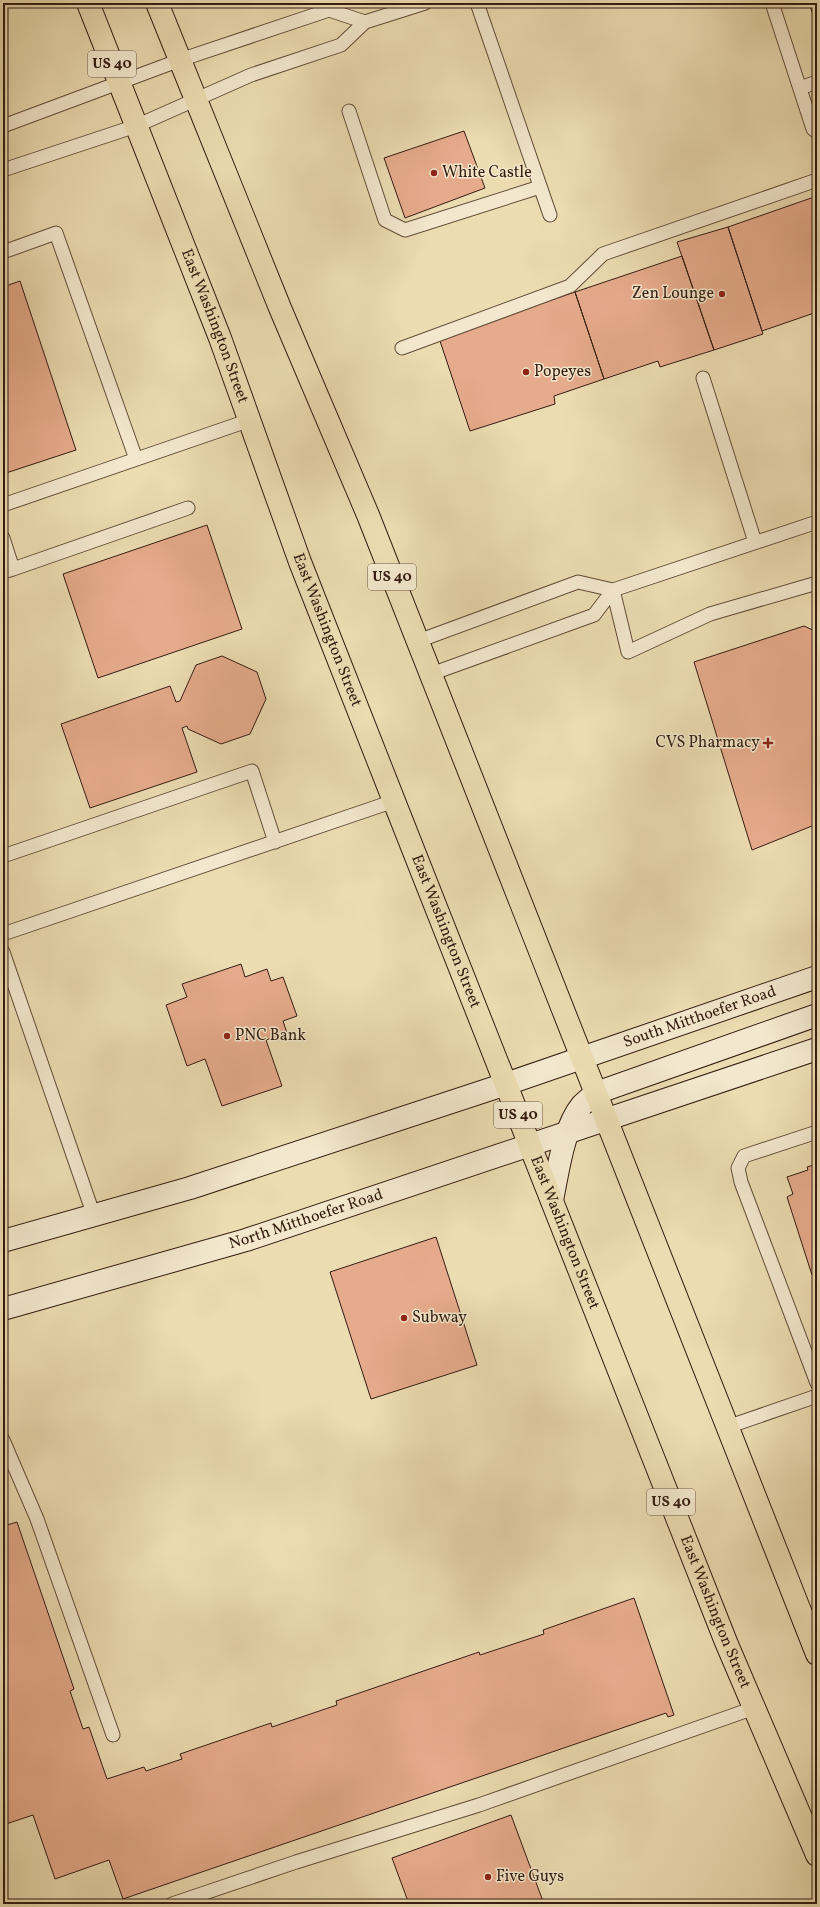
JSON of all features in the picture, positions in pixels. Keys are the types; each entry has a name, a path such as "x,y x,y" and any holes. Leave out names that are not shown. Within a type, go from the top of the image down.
{"main road":[{"name":"East Washington Street","path":"88,3 217,330 300,562 394,801 726,1642 817,1855"},
{"name":"US 40","path":"157,3 280,308 368,515 817,1654"},
{"name":"South Mitthoefer Road","path":"582,1057 817,977"},
{"path":"552,1200 568,1133 573,1120 582,1105 596,1093 817,1015"},
{"path":"607,1121 817,1049"},
{"path":"3,1241 190,1188 506,1084 582,1057"},
{"name":"North Mitthoefer Road","path":"3,1309 246,1240 607,1121"}],"lane":[{"path":"3,170 136,126 196,98 251,75 341,45 365,22 425,3"},
{"path":"477,3 550,215"},
{"path":"772,3 814,129 817,132"},
{"path":"3,126 180,60 329,10 365,22"},
{"path":"800,88 817,82"},
{"path":"349,111 385,220 405,230 540,187"},
{"path":"402,348 570,286 603,254 817,180"},
{"path":"3,252 56,233 136,459"},
{"path":"703,378 755,542"},
{"path":"3,505 250,420"},
{"path":"3,538 8,571 188,508"},
{"path":"418,641 578,582 613,590 817,522"},
{"path":"613,590 628,652 710,614 817,583"},
{"path":"431,674 594,615 613,590"},
{"path":"3,856 252,771 275,842"},
{"path":"3,934 394,801"},
{"path":"3,952 94,1216"},
{"path":"817,1132 744,1156 738,1168 741,1182 817,1383"},
{"path":"727,1427 817,1396"},
{"path":"3,1440 37,1519 113,1735"},
{"path":"172,1904 296,1862 480,1805 754,1708"}],"building":[{"path":"809,3 817,3 817,26"},
{"name":"White Castle","path":"464,131 485,188 405,218 384,158"},
{"path":"817,196 817,312 762,331 728,227"},
{"name":"Zen Lounge","path":"728,227 763,334 714,350 677,242"},
{"path":"682,256 714,350 660,367 658,361 604,379 575,292"},
{"path":"20,281 76,450 3,474 3,287"},
{"path":"575,292 604,379 554,396 555,404 470,431 439,338"},
{"path":"207,525 242,629 98,678 63,574"},
{"name":"CVS Pharmacy","path":"804,626 817,632 817,824 752,850 694,662"},
{"path":"222,656 257,672 266,699 250,734 221,744 188,729 187,726 182,728 197,772 90,808 61,724 170,686 176,702 180,701 196,665"},
{"name":"PNC Bank","path":"241,964 245,977 267,969 271,981 283,977 297,1016 283,1021 287,1033 266,1040 282,1086 222,1106 205,1059 187,1066 166,1005 187,997 182,984"},
{"path":"817,1164 817,1274 812,1275 787,1197 793,1194 787,1177 808,1170 807,1167"},
{"name":"Subway","path":"436,1237 477,1365 371,1399 330,1272"},
{"path":"17,1522 74,1689 70,1691 83,1729 89,1727 107,1779 144,1767 146,1771 182,1759 180,1754 271,1723 272,1727 337,1705 336,1701 479,1652 480,1655 544,1634 543,1630 634,1598 674,1715 668,1717 666,1713 123,1899 109,1860 55,1879 33,1815 3,1825 3,1524 4,1526"},
{"path":"511,1815 544,1904 409,1904 392,1858"}],"place":[{"name":"White Castle","path":"434,173"},
{"name":"Zen Lounge","path":"722,294"},
{"name":"Popeyes","path":"526,372"},
{"name":"CVS Pharmacy","path":"768,743"},
{"name":"PNC Bank","path":"227,1036"},
{"name":"Subway","path":"404,1318"},
{"name":"Five Guys","path":"488,1877"}]}
